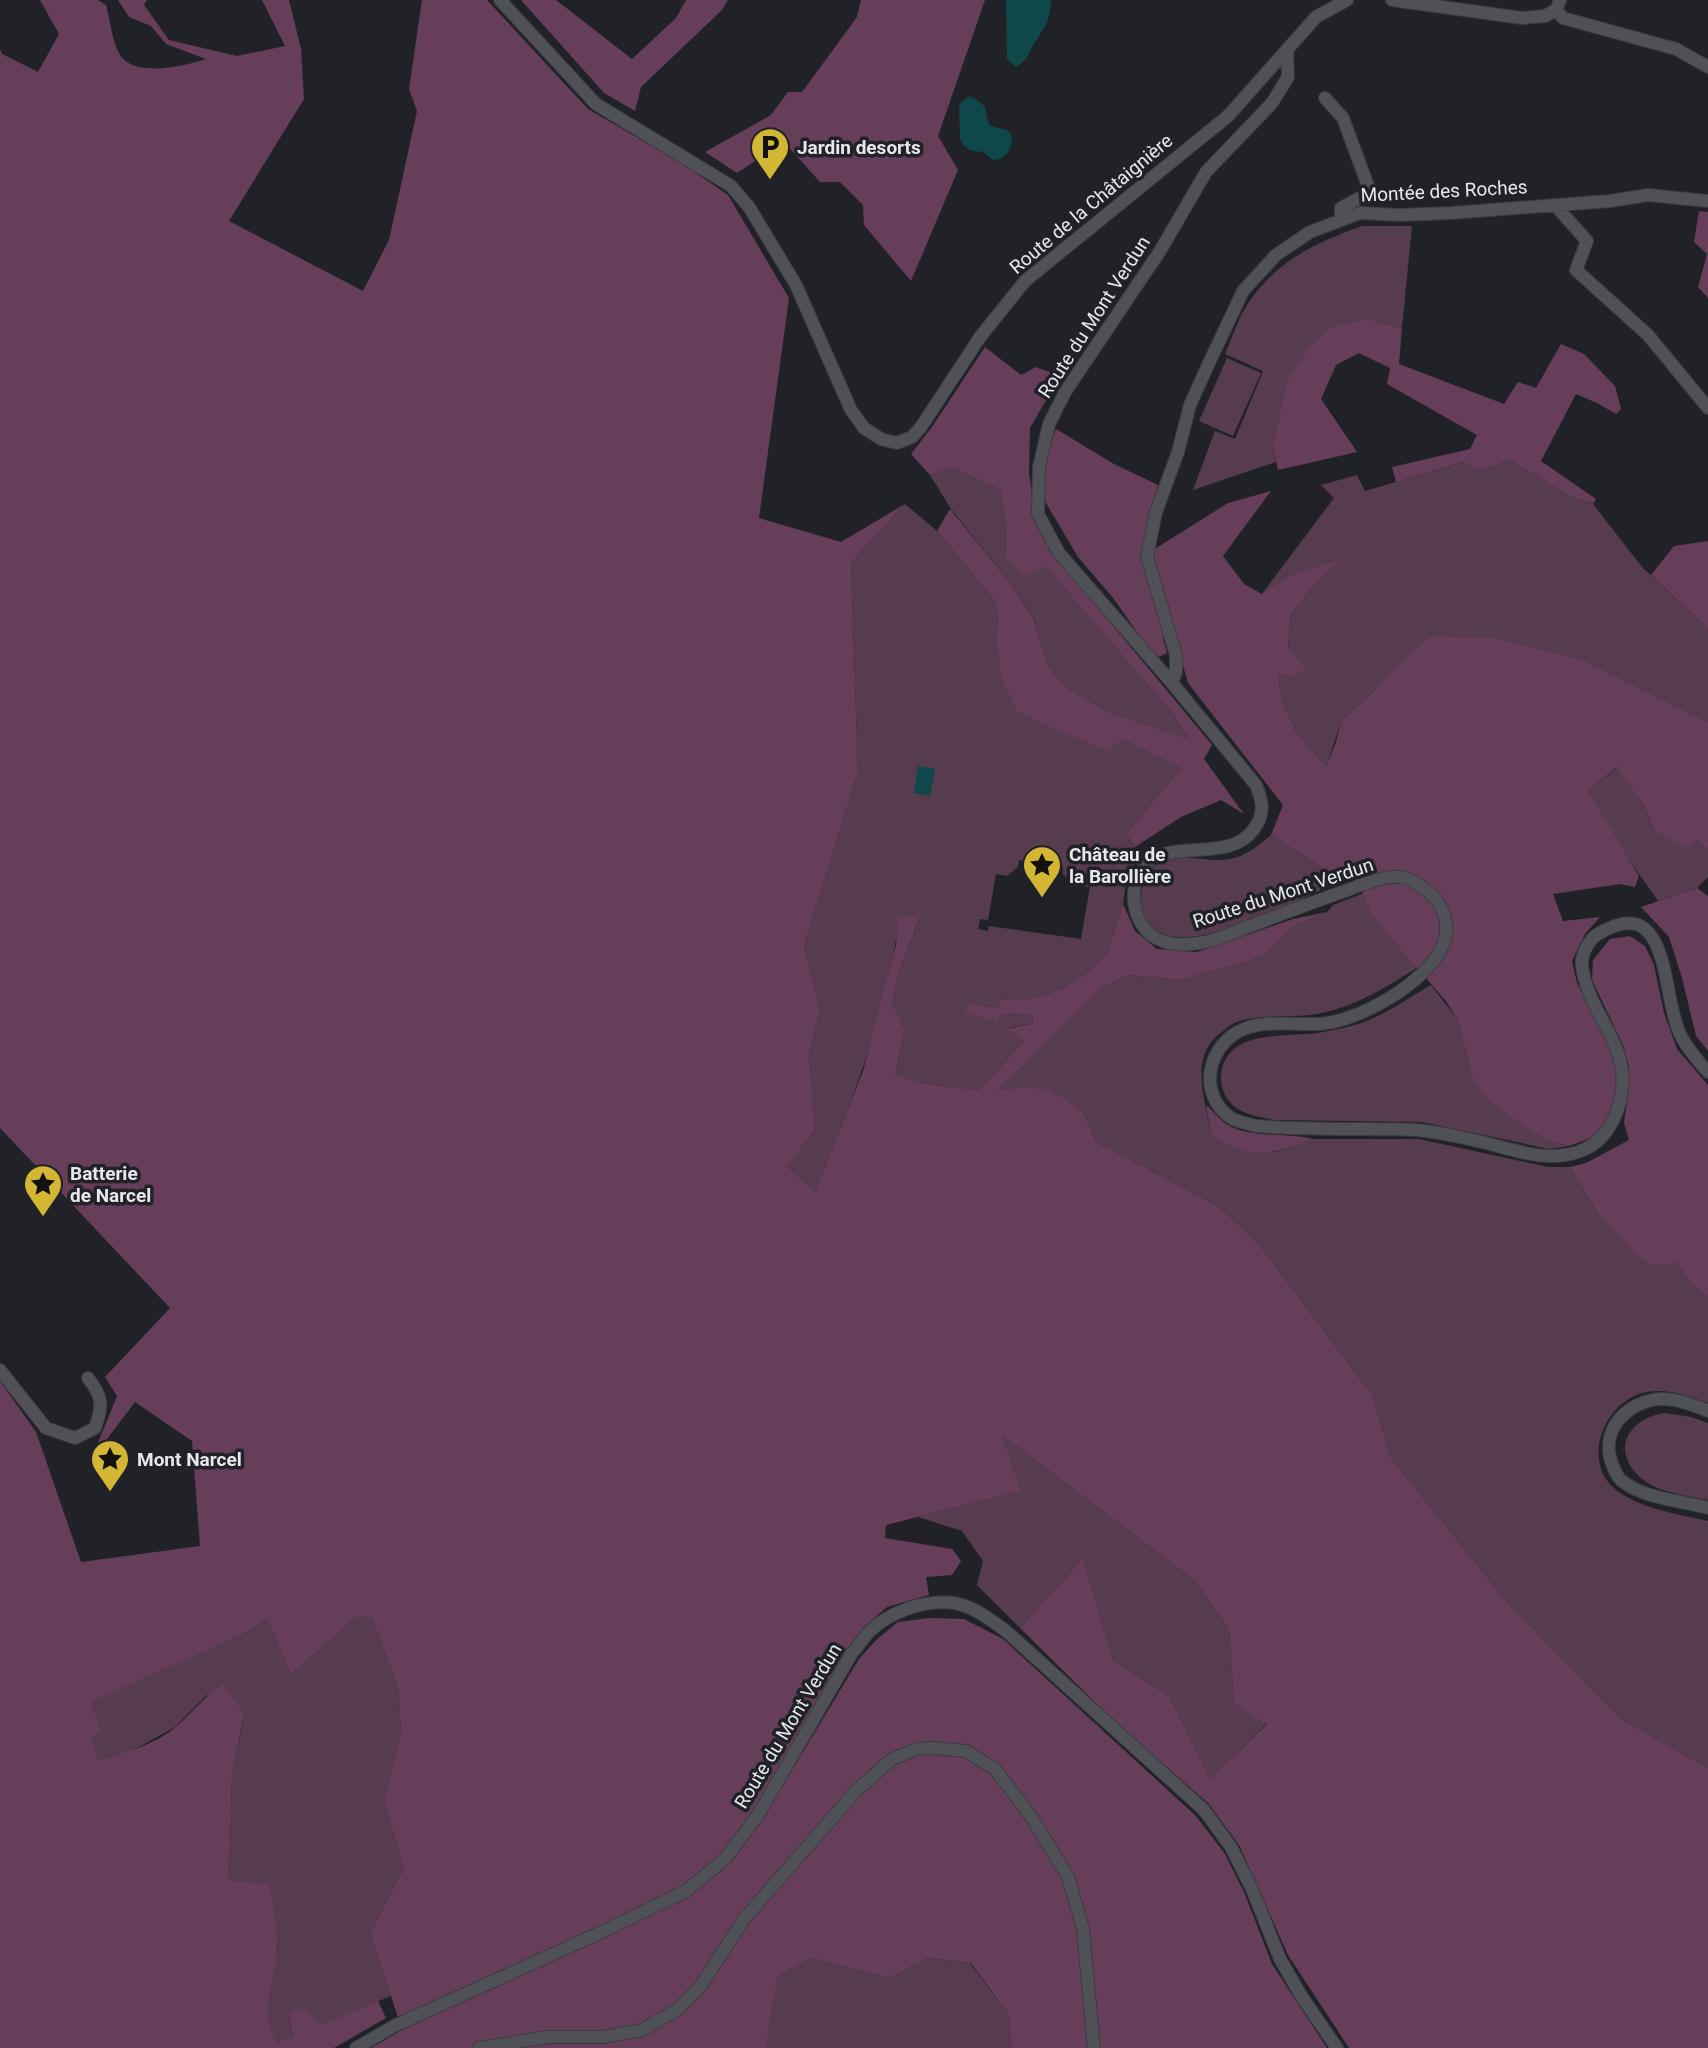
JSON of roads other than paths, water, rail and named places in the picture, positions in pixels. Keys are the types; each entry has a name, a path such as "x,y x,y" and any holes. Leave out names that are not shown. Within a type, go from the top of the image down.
{"street":[{"name":"Route de la Châtaignière","path":"500,0 596,104 731,186 749,207 796,285 851,410 864,428 881,439 897,443 905,441 921,427 980,337 1025,281 1228,116 1287,49"},
{"path":"1287,49 1315,17 1347,0"},
{"path":"1392,0 1522,18 1545,16 1558,5 1563,18 1676,49 1708,67"},
{"name":"Route du Mont Verdun","path":"1287,49 1288,77 1272,103 1206,172 1160,251 1065,392 1049,424 1040,467 1038,514 1059,553 1172,682 1256,785 1263,804 1261,819 1247,839 1226,848 1174,850 1159,855 1147,864 1135,885 1135,911 1143,926 1155,938 1173,944 1205,942 1370,881 1404,877 1424,889 1439,904 1447,926 1444,944 1428,968 1385,1000 1355,1014 1321,1024 1279,1024 1246,1028 1224,1040 1212,1059 1209,1080 1214,1099 1231,1118 1256,1126 1424,1130 1520,1152 1555,1157 1586,1149 1601,1137 1613,1122 1623,1087 1622,1067 1614,1042 1590,998 1584,982 1582,959 1593,937 1625,922 1639,924 1655,940 1664,964 1678,1031 1708,1072"},
{"path":"1325,97 1343,118 1368,186 1365,195 1341,208 1341,219"},
{"name":"Montée des Roches","path":"1172,682 1176,672 1176,655 1147,556 1156,512 1178,452 1190,405 1243,291 1276,255 1310,232 1360,213 1400,215 1610,201 1648,195 1708,201"},
{"path":"1555,205 1587,241 1576,270 1648,335 1708,408"},
{"path":"0,1370 46,1428 75,1438 95,1428 102,1407 97,1389 88,1378"},
{"path":"1708,1411 1662,1398 1630,1408 1619,1418 1611,1431 1608,1454 1623,1482 1642,1492 1708,1508"},
{"name":"Route du Mont Verdun","path":"356,2048 394,2026 687,1891 725,1859 758,1815 852,1653 870,1632 893,1615 924,1604 955,1603 986,1616 1006,1631 1204,1810 1231,1847 1252,1889 1280,1959 1301,1997 1337,2048"},
{"path":"479,2048 548,2037 603,2037 642,2030 677,2010 700,1987 744,1919 856,1791 892,1759 918,1749 933,1748 966,1751 995,1769 1032,1818 1068,1877 1083,1930 1094,2048"}],"water":[{"path":"1006,0 1051,0 1046,25 1026,58 1016,67 1007,59"},
{"path":"970,96 984,106 990,126 1007,130 1012,136 1010,149 1002,158 993,160 983,152 972,151 963,145 960,139 959,107 962,101"},
{"path":"918,766 935,769 930,796 914,793"}],"place":[{"name":"Jardin desorts","path":"770,181"},
{"name":"Château de la Barollière","path":"1042,899"},
{"name":"Batterie de Narcel","path":"43,1218"},
{"name":"Mont Narcel","path":"110,1493"}]}
